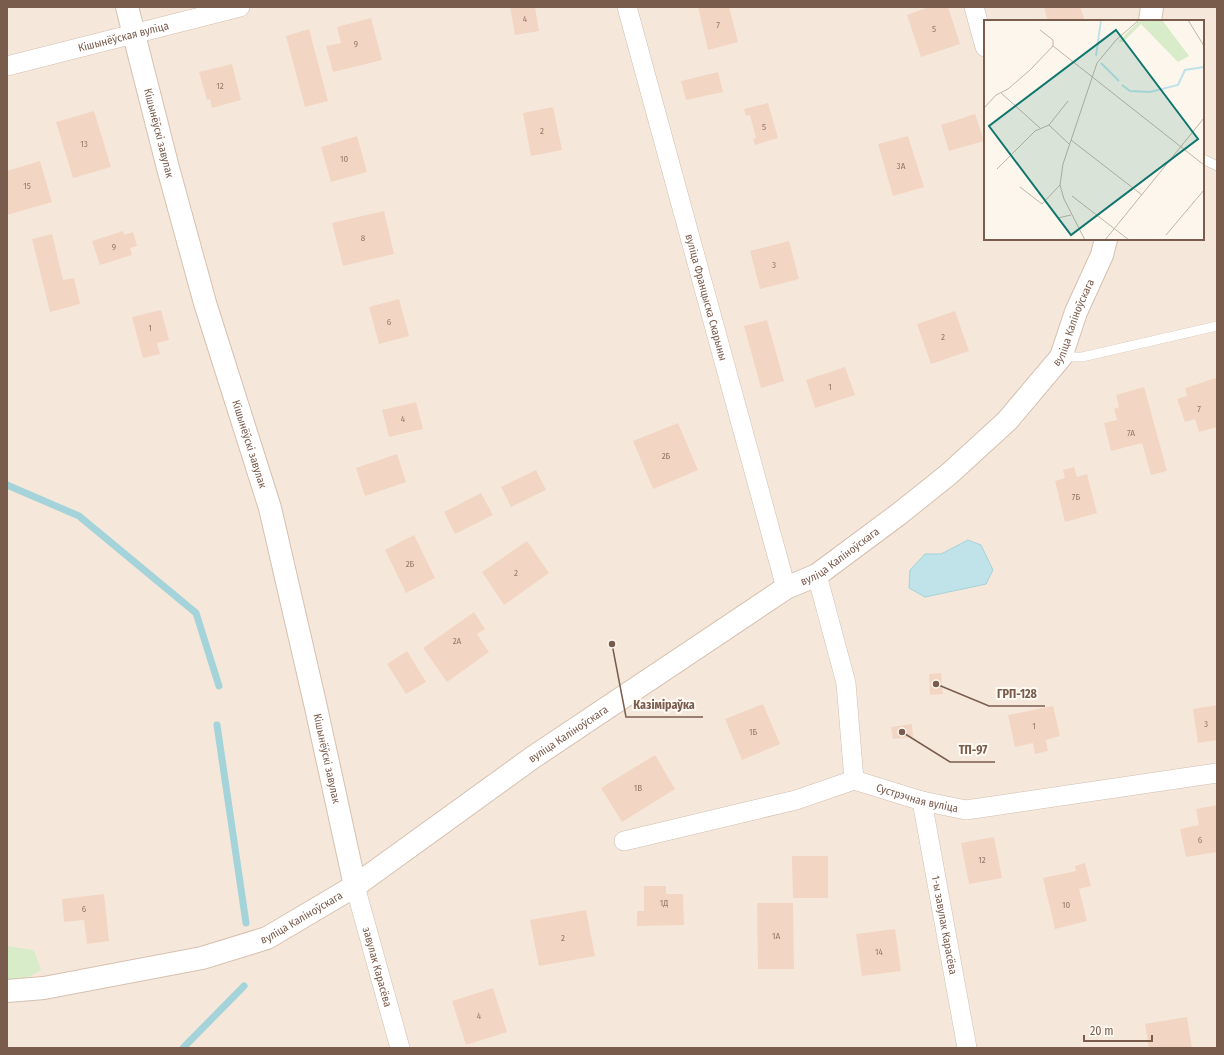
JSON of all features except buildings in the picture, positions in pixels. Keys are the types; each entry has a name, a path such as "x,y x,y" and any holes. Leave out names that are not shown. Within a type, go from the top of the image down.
{"main road":[{"name":"Кішынёўскі завулак","path":"127,7 168,168 205,303 270,508 315,703 354,886"},
{"path":"1150,20 1152,7"},
{"name":"вуліца Каліноўскага","path":"7,990 44,988 202,958 267,938 354,886 532,758 786,588 817,575 949,474 1007,421 1061,358 1076,312 1102,255 1106,240"}],"street":[{"name":"Кішынёўская вуліца","path":"7,66 240,7"},
{"name":"вуліца Францыска Скарыны","path":"627,7 786,588"},
{"path":"974,7 984,43"},
{"path":"624,841 796,800 854,780 846,683 817,575"},
{"name":"Сустрэчная вуліца","path":"854,780 922,801 966,810 1217,773"},
{"name":"1-ы завулак Карасёва","path":"922,801 967,1048"},
{"name":"завулак Карасёва","path":"354,886 400,1048"}],"lane":[{"path":"1204,160 1217,166"},
{"path":"1061,358 1082,357 1217,326"}],"shaded area":[{"path":"7,7 1217,7 1217,1048 7,1048"}],"green space":[{"path":"7,946 34,950 41,970 23,980 7,981"}],"water":[{"path":"968,540 981,545 993,570 986,584 925,597 909,588 910,570 925,554 941,554"}],"waterway":[{"path":"7,485 79,516 196,613 219,686"},
{"path":"217,725 246,923"},
{"path":"183,1048 244,986"}],"place":[{"name":"Казіміраўка","path":"612,644"},
{"name":"ГРП-128","path":"936,684"},
{"name":"ТП-97","path":"902,732"}]}
